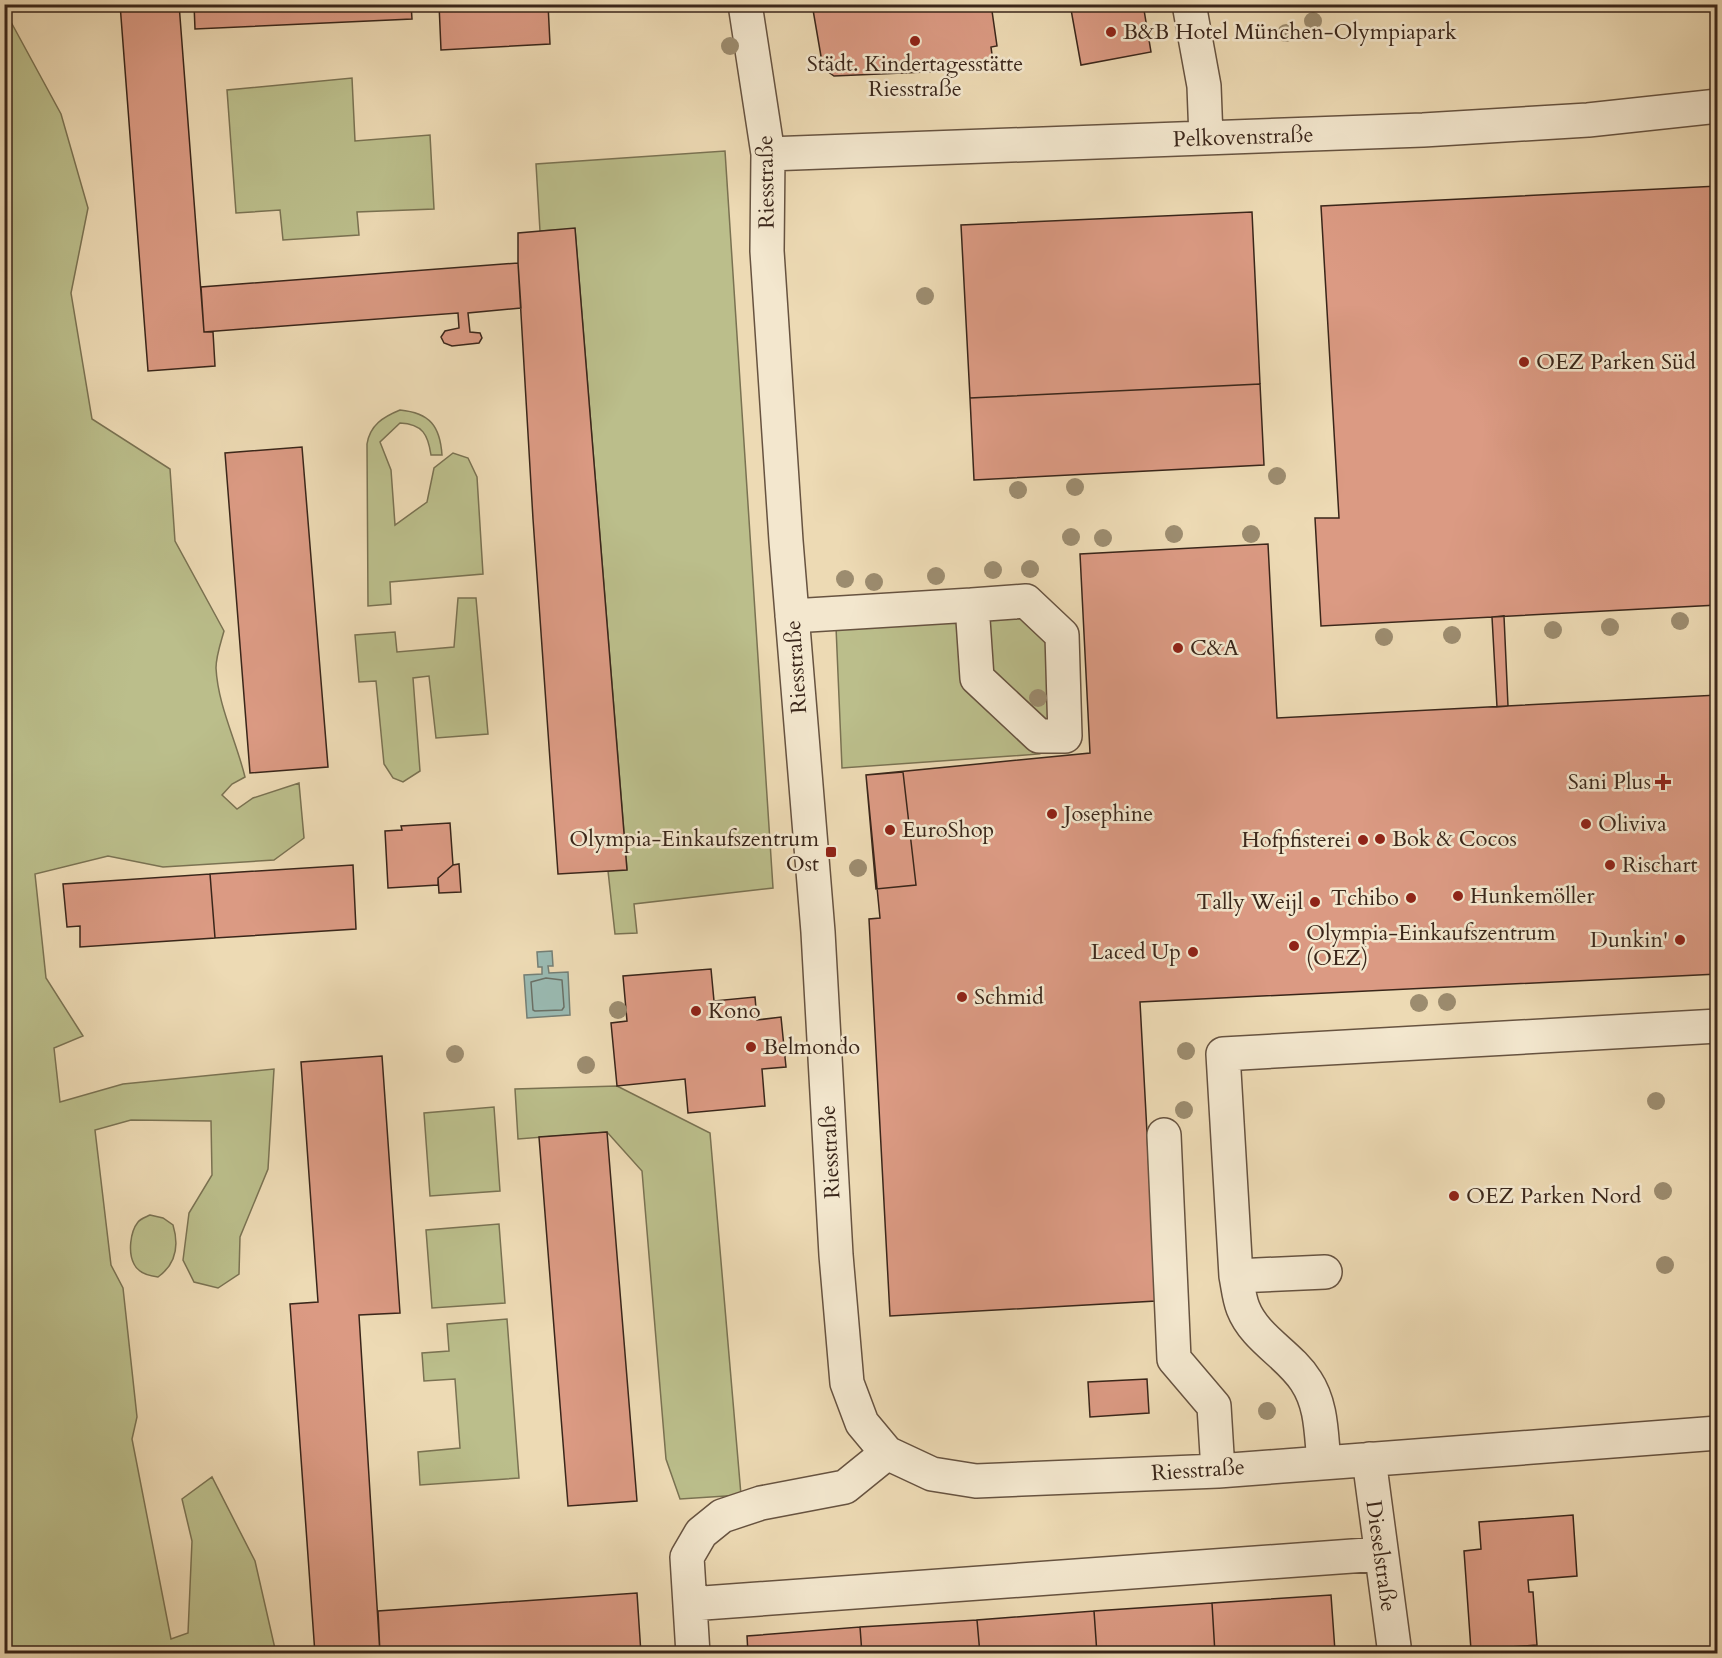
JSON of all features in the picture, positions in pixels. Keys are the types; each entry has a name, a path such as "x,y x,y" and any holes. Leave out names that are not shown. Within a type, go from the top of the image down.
{"street":[{"name":"Riesstraße","path":"745,4 768,154 767,251 792,616 818,932 836,1255 847,1383 862,1423 887,1453 932,1474 976,1481 1218,1471 1718,1433"},
{"path":"1189,4 1204,86 1206,138"},
{"name":"Pelkovenstraße","path":"768,154 1423,130 1588,120 1718,106"},
{"path":"792,616 972,605"},
{"path":"1324,1462 1316,1400 1306,1380 1253,1327 1243,1307 1236,1276 1223,1054 1718,1026"},
{"path":"1164,1136 1174,1359 1214,1406 1218,1471"},
{"path":"1236,1276 1325,1272"},
{"path":"693,1653 687,1557 701,1533 722,1516 761,1503 845,1487 887,1453"},
{"name":"Dieselstraße","path":"1369,1459 1395,1653"},
{"path":"690,1604 1380,1554"}],"green space":[{"path":"5,11 61,114 88,208 71,293 92,419 170,469 175,541 224,631 216,663 217,682 245,777 232,784 222,795 237,809 253,798 299,783 304,838 274,860 163,867 108,856 35,874 46,978 83,1036 54,1048 60,1102 123,1084 274,1069 268,1169 240,1237 239,1274 218,1288 194,1282 183,1260 189,1213 212,1175 211,1121 131,1120 95,1130 111,1265 123,1288 137,1417 132,1439 171,1639 188,1633 192,1541 182,1499 212,1477 255,1561 276,1653 5,1653"},
{"path":"352,78 355,141 430,135 434,209 357,212 359,235 283,240 280,210 236,213 227,90"},
{"path":"725,151 773,888 634,904 637,933 615,934 608,871 627,869 575,229 540,231 536,164"},
{"path":"400,410 419,414 432,423 439,436 442,455 431,455 426,436 419,428 408,424 400,423 380,442 391,470 395,525 427,502 434,468 453,453 468,458 477,477 483,574 390,582 391,604 368,606 367,444 378,422"},
{"path":"458,598 476,598 488,734 436,738 429,676 413,678 420,771 403,782 393,778 384,764 376,681 359,682 355,635 395,632 397,652 454,647"},
{"path":"1016,615 1047,640 1052,721 1035,722 986,673 982,618"},
{"path":"966,621 968,690 1039,754 842,768 836,627"},
{"path":"617,1086 710,1133 741,1495 680,1499 666,1459 642,1171 607,1132 518,1139 515,1089"},
{"path":"494,1107 500,1191 430,1196 424,1113"},
{"path":"150,1215 163,1218 173,1225 175,1232 176,1247 172,1260 158,1277 138,1270 131,1254 135,1226 140,1220"},
{"path":"499,1224 505,1303 432,1308 426,1230"},
{"path":"507,1319 519,1478 420,1485 418,1452 460,1448 455,1379 424,1381 422,1353 449,1351 447,1324"}],"water":[{"path":"552,951 553,966 548,966 549,973 568,972 570,1015 527,1018 524,975 542,974 542,967 538,967 537,952"}],"building":[{"path":"120,4 179,4 204,332 213,332 215,366 148,371"},
{"path":"194,4 411,4 412,19 195,29"},
{"path":"439,4 548,4 550,44 441,50"},
{"path":"812,4 991,4 997,46 991,47 994,69 834,76 823,68"},
{"name":"B&B Hotel München-Olympiapark","path":"1070,4 1143,4 1151,52 1081,65"},
{"name":"OEZ Parken Süd","path":"1718,186 1718,605 1321,626 1315,518 1339,518 1321,206"},
{"path":"1252,212 1260,384 970,398 961,225"},
{"path":"575,228 627,870 558,874 533,519 518,233"},
{"path":"518,263 521,308 468,313 470,332 480,333 482,338 479,343 452,346 444,343 441,337 445,331 459,328 458,313 204,332 201,287"},
{"path":"1260,384 1264,465 974,480 970,398"},
{"path":"302,447 328,767 250,773 225,453"},
{"name":"Olympia-Einkaufszentrum (OEZ)","path":"1268,544 1277,718 1718,695 1718,974 1140,1002 1156,1301 890,1316 869,919 880,918 866,775 1090,753 1080,554"},
{"path":"1504,616 1508,706 1497,707 1492,617"},
{"name":"EuroShop","path":"903,772 916,885 876,889 866,775"},
{"path":"450,823 453,865 438,878 438,885 388,888 385,831 402,830 401,826"},
{"path":"459,864 461,892 439,893 438,878 453,865"},
{"path":"353,865 356,929 215,938 210,874"},
{"path":"210,874 215,938 80,947 80,926 67,927 63,884"},
{"path":"711,969 714,1001 755,997 757,1020 781,1017 786,1067 762,1069 765,1106 688,1113 685,1079 617,1086 611,1023 627,1021 623,976"},
{"path":"382,1056 400,1313 359,1315 380,1654 315,1654 290,1304 318,1302 301,1062"},
{"path":"607,1132 637,1501 568,1506 539,1137"},
{"path":"1147,1379 1149,1413 1090,1417 1088,1382"},
{"path":"1573,1515 1577,1576 1528,1580 1529,1592 1533,1592 1537,1645 1471,1650 1464,1551 1481,1549 1479,1522"},
{"path":"637,1593 641,1654 380,1654 378,1611"},
{"path":"1331,1595 1335,1651 1305,1654 1215,1654 1212,1603"},
{"path":"1212,1603 1215,1654 1097,1654 1094,1611"},
{"path":"1094,1611 1097,1654 980,1654 977,1620"},
{"path":"977,1620 980,1654 862,1654 860,1627"},
{"path":"860,1627 862,1654 748,1654 747,1636"}],"place":[{"name":"B&B Hotel München-Olympiapark","path":"1111,32"},
{"name":"Städt. Kindertagesstätte Riesstraße","path":"915,41"},
{"name":"OEZ Parken Süd","path":"1524,362"},
{"name":"C&A","path":"1178,648"},
{"name":"Sani Plus","path":"1663,782"},
{"name":"Josephine","path":"1052,814"},
{"name":"Oliviva","path":"1586,824"},
{"name":"EuroShop","path":"890,830"},
{"name":"Bok & Cocos","path":"1380,839"},
{"name":"Hofpfisterei","path":"1363,840"},
{"name":"Olympia-Einkaufszentrum Ost","path":"831,852"},
{"name":"Rischart","path":"1610,865"},
{"name":"Hunkemöller","path":"1458,896"},
{"name":"Tchibo","path":"1411,898"},
{"name":"Tally Weijl","path":"1315,902"},
{"name":"Dunkin'","path":"1680,940"},
{"name":"Olympia-Einkaufszentrum (OEZ)","path":"1294,946"},
{"name":"Laced Up","path":"1193,952"},
{"name":"Schmid","path":"962,997"},
{"name":"Kono","path":"696,1011"},
{"name":"Belmondo","path":"751,1047"},
{"name":"OEZ Parken Nord","path":"1454,1196"}]}
